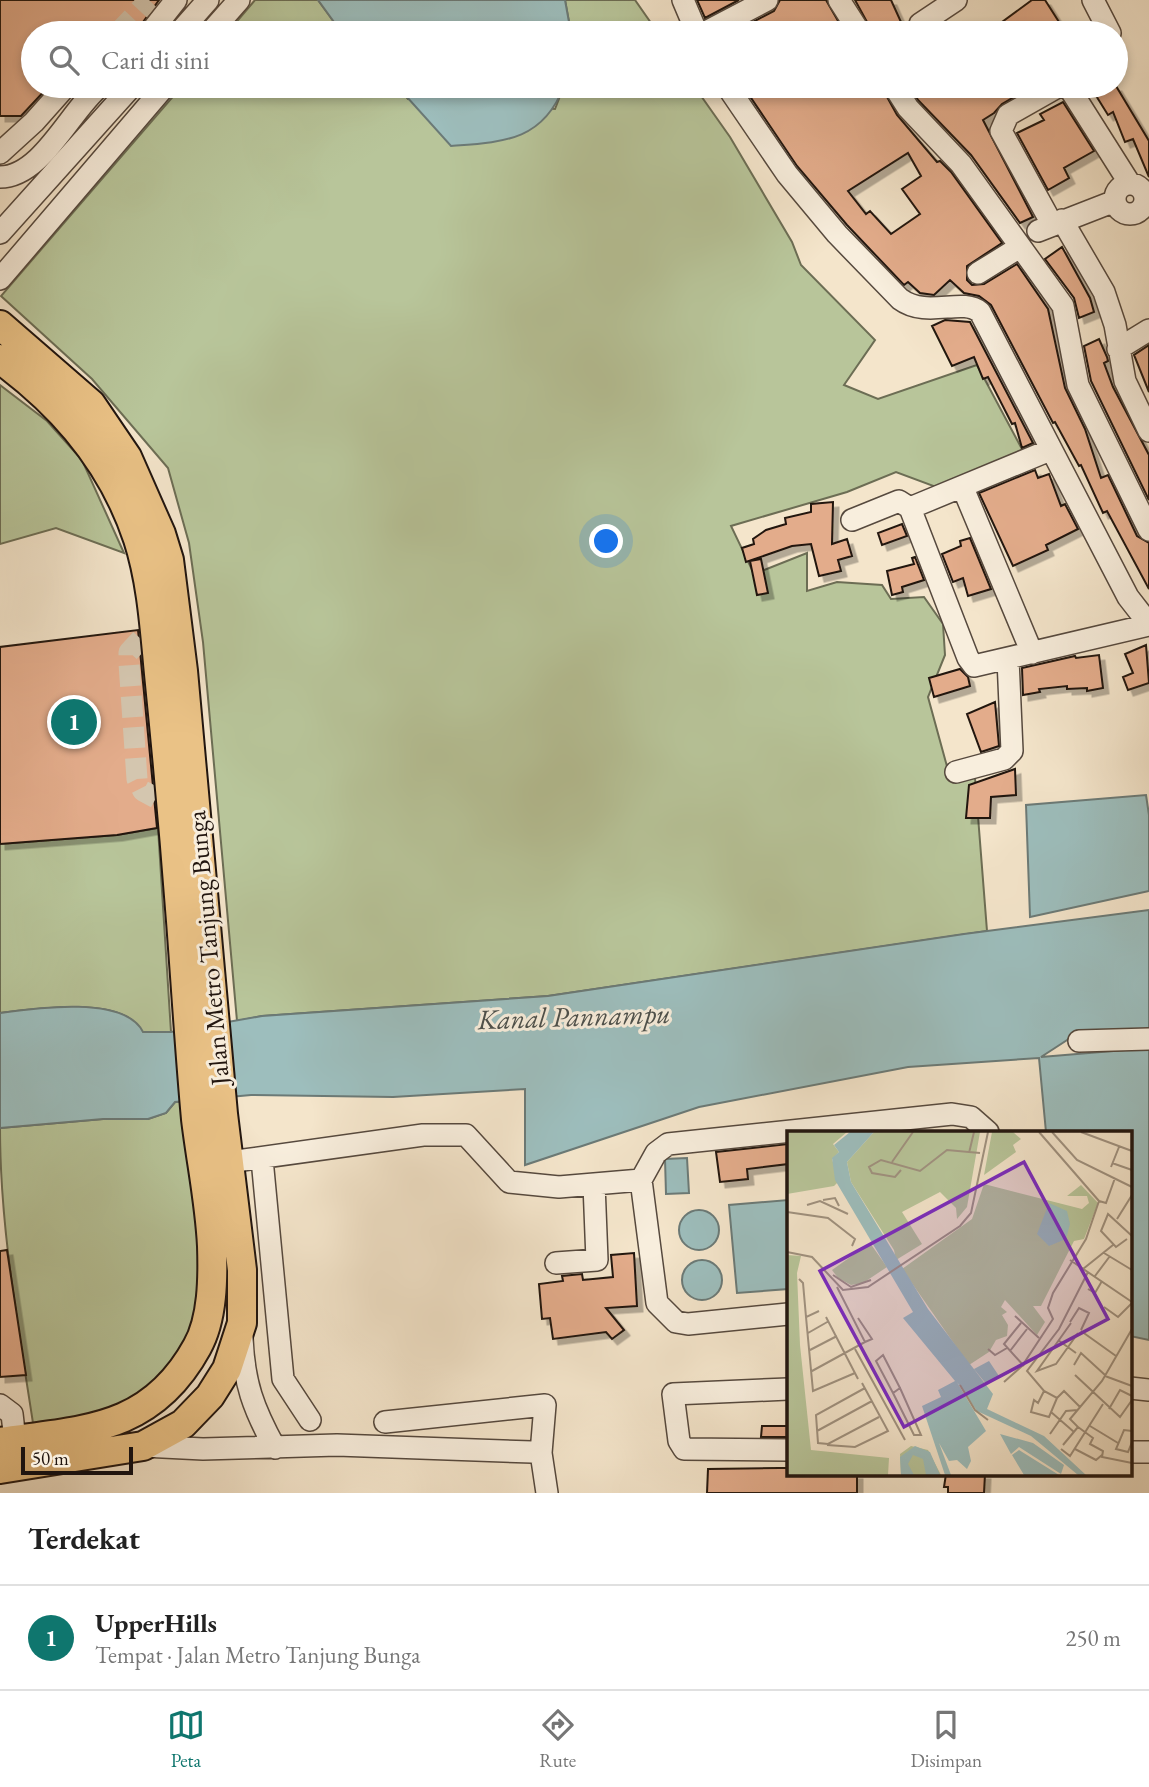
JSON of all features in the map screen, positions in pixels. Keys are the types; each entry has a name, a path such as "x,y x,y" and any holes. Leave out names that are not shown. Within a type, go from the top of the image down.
{"main road":[{"name":"Jalan Metro Tanjung Bunga","path":"0,325 91,404 127,457 161,534 169,560 183,671 201,1020 209,1116 212,1247 212,1282 199,1344 152,1401 131,1415 86,1431 7,1441"},
{"name":"Jalan Metro Tanjung Bunga","path":"0,359 63,412 105,467 123,500 139,540 148,575 148,634 163,798 201,1020"},
{"name":"Jalan Metro Tanjung Bunga","path":"0,1469 144,1447 183,1424 210,1396 227,1369 242,1323 242,1270 229,1162 209,1116"}],"street":[{"path":"159,21 176,0"},
{"path":"190,21 208,0"},
{"path":"221,21 239,0"},
{"path":"683,0 692,21"},
{"path":"727,21 767,0"},
{"path":"839,0 852,21"},
{"path":"924,21 956,0"},
{"path":"1093,0 1104,21"},
{"path":"0,153 55,98"},
{"path":"0,177 22,171 52,143 87,98"},
{"path":"0,233 121,98"},
{"path":"0,279 156,98"},
{"path":"735,98 787,174 846,244 900,299 908,305 929,310 968,307 980,312 1128,597 1149,624 977,666 970,663 910,508 900,501 852,520"},
{"path":"902,98 961,164 1063,306 1078,385 1149,530"},
{"path":"1038,98 1008,115 1001,131 1051,225 1104,292 1115,326 1125,381 1149,431"},
{"path":"1051,225 1115,201 1124,213 1143,198 1076,98"},
{"path":"52,143 70,156"},
{"path":"978,273 1020,247"},
{"path":"1118,349 1149,330"},
{"path":"910,508 1050,450"},
{"path":"963,488 1032,653"},
{"path":"956,772 1004,759 1012,751 1008,659"},
{"path":"1079,1041 1149,1039"},
{"path":"791,1131 952,1114 971,1116 987,1131"},
{"path":"787,1131 668,1144 656,1153 641,1180 657,1303 665,1312 676,1322 688,1324 787,1314"},
{"path":"229,1162 262,1160 423,1135 466,1135 509,1182 559,1187 641,1180"},
{"path":"262,1160 283,1379 310,1420"},
{"path":"556,1263 597,1260 594,1184"},
{"path":"242,1323 247,1386 257,1417 275,1448"},
{"path":"787,1389 673,1394 680,1445 684,1449 787,1450"},
{"path":"0,1405 12,1414 7,1441"},
{"path":"385,1422 545,1405 541,1454 547,1493"},
{"path":"144,1447 203,1450 337,1445 541,1454"}],"green space":[{"path":"255,0 318,0 333,21 237,21"},
{"path":"565,0 635,0 650,21 569,21"},
{"path":"172,98 407,98 555,109 559,98 702,98 730,137 792,242 801,265 875,340 844,385 878,399 977,365 1023,451 936,487 896,472 847,492 731,526 754,574 807,553 807,591 837,582 882,585 891,599 924,597 943,624 945,655 928,697 951,781 975,778 987,931 548,996 262,1016 237,1021 203,642 189,543 168,468 92,379 1,296"},
{"path":"0,385 47,421 82,460 124,553 56,528 0,544"},
{"path":"158,828 171,1032 142,1032 132,1020 118,1013 99,1009 56,1007 0,1013 0,844 117,835"},
{"path":"185,1101 203,1284 194,1325 177,1357 158,1380 130,1399 95,1415 33,1423 6,1239 0,1128 103,1119 148,1119 166,1113 175,1102"}],"water":[{"path":"318,0 565,0 569,21 333,21"},
{"path":"408,98 558,98 545,118 520,135 488,143 451,146"},
{"path":"1146,795 1149,815 1149,891 1030,917 1026,805"},
{"name":"Kanal Pannampu","path":"1149,910 1149,1030 1078,1033 1041,1057 1149,1048 1149,1340 1132,1336 1132,1131 1046,1131 1039,1058 908,1067 699,1107 525,1165 525,1089 393,1097 251,1095 175,1102 166,1113 148,1119 103,1119 0,1128 0,1013 56,1007 99,1008 133,1020 143,1032 171,1032 262,1016 548,996 964,934"},
{"path":"687,1158 689,1193 666,1194 665,1159"},
{"path":"787,1200 787,1289 737,1293 729,1205"},
{"path":"699,1210 713,1216 719,1230 713,1244 699,1250 685,1244 679,1230 685,1216"},
{"path":"702,1260 716,1266 722,1280 716,1294 702,1300 688,1294 682,1280 688,1266"}],"building":[{"path":"0,0 159,0 144,21 21,21 21,98 38,98 21,116 0,116"},
{"path":"697,0 739,0 705,18"},
{"path":"780,0 826,0 838,21 755,21 774,11"},
{"path":"855,0 891,0 901,21 866,21"},
{"path":"1032,0 1045,0 1058,21 1003,21"},
{"path":"751,98 888,98 897,115 937,162 940,161 951,172 1002,243 967,266 967,280 972,285 984,284 1017,264 1048,309 1065,388 1085,429 1101,478 1108,475 1137,536 1149,543 1149,589 1107,511 1103,513 1081,465 1079,466 1055,422 1053,423 991,305 979,296 964,293 950,280 934,295 920,293 908,282 904,285 847,225 797,166","holes":["908,153 921,176 902,189 920,214 891,234 870,211 866,214 848,191"]},
{"path":"917,98 1012,98 983,120 1033,217 1020,223 971,155"},
{"path":"1097,98 1123,98 1149,141 1149,177 1133,139 1125,142 1113,112 1108,115"},
{"path":"1063,102 1094,151 1064,168 1069,178 1048,190 1017,133 1044,120 1040,114"},
{"path":"1062,247 1090,298 1094,312 1079,318 1074,298 1045,259"},
{"path":"945,320 970,322 1033,443 1022,448 1015,423 1012,424 988,377 983,379 974,357 952,366 932,326"},
{"path":"1099,339 1107,357 1108,361 1104,363 1113,387 1149,455 1149,500 1091,381 1084,346"},
{"path":"1149,345 1149,392 1134,355"},
{"path":"1035,470 1038,478 1049,474 1061,506 1065,504 1078,529 1046,545 1048,550 1013,566 979,493"},
{"path":"833,502 832,544 847,539 852,556 838,560 841,571 819,576 811,544 792,546 746,562 742,548 754,544 753,539 766,530 786,524 785,518 811,512 811,504"},
{"path":"902,524 907,536 882,545 878,533"},
{"path":"970,538 991,589 968,596 963,578 953,582 942,554 961,546 960,541"},
{"path":"915,557 924,580 902,587 903,592 892,595 887,571 914,564 912,558"},
{"path":"761,559 768,593 757,595 750,561"},
{"path":"138,630 157,828 117,835 0,844 0,647"},
{"path":"1146,645 1149,683 1128,690 1123,677 1133,673 1125,654"},
{"path":"1099,655 1103,688 1087,691 1087,688 1067,689 1067,686 1039,689 1040,692 1023,695 1022,668 1075,656"},
{"path":"960,669 968,677 970,686 934,697 929,678"},
{"path":"995,702 999,746 981,752 967,714"},
{"path":"1015,769 1016,795 991,797 990,818 966,818 969,785"},
{"path":"787,1144 787,1164 747,1169 748,1179 720,1182 716,1152"},
{"path":"7,1250 26,1375 0,1377 0,1251"},
{"path":"634,1253 637,1306 606,1308 624,1330 612,1339 606,1332 553,1339 550,1318 542,1319 539,1284 563,1281 562,1276 582,1274 583,1280 613,1277 611,1255"},
{"path":"762,1426 787,1426 787,1437 761,1437"},
{"path":"787,1468 787,1476 857,1476 857,1493 707,1493 708,1469"},
{"path":"946,1476 985,1476 984,1493 948,1493 948,1487 944,1487"}],"tunnel":[{"path":"129,21 149,0"},
{"path":"141,639 129,652 137,779 143,791 156,798"}],"place":[{"name":"UpperHills","path":"74,722"}]}
